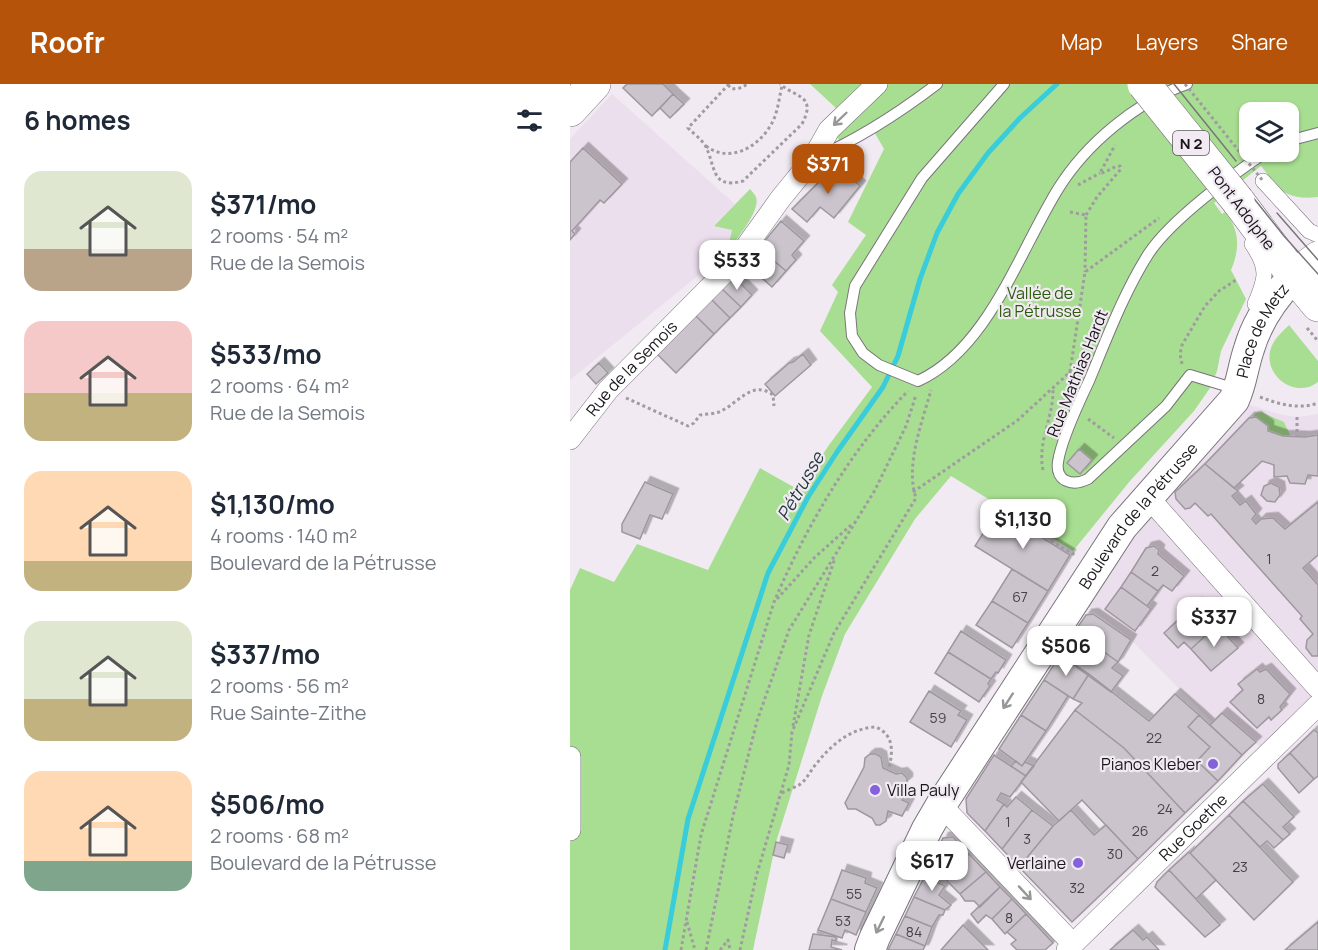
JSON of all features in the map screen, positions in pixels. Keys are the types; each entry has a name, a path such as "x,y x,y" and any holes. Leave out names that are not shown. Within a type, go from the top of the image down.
{"main road":[{"path":"570,110 594,84"},
{"name":"Pont Adolphe","path":"1144,84 1233,205 1306,267 1318,305"},
{"name":"Place de Metz","path":"1236,395 1255,332 1278,293 1306,267"},
{"name":"Boulevard de la Pétrusse","path":"870,950 874,937 927,829 1122,526 1236,395"}],"street":[{"name":"Rue de la Semois","path":"570,440 608,390 735,262 781,198 812,160 829,130 876,84"},
{"path":"1263,181 1309,231 1318,234"},
{"path":"1233,205 1261,257 1264,269 1264,281 1255,304"},
{"path":"1147,496 1318,688"},
{"name":"Rue Goethe","path":"1070,947 1318,705"},
{"path":"570,757 570,830"},
{"path":"941,806 1070,947"}],"lane":[{"path":"812,160 844,145 916,101 937,84"},
{"path":"1004,84 922,178 855,286 850,313 852,336 863,353 879,365 918,381 935,374 955,357 975,334 1011,276 1058,188 1085,155 1116,126 1147,103 1186,84"},
{"path":"1299,138 1318,133"},
{"name":"Rue Mathias Hardt","path":"1190,375 1166,406 1088,479 1080,483 1071,483 1063,479 1058,470 1058,460 1075,411 1126,295 1139,271 1151,251 1170,228 1253,162"},
{"path":"1190,375 1236,395"}],"path":[{"path":"705,145 715,174 724,182 732,184 743,181 802,124 806,116 807,104 803,98 781,85 772,123 752,146 728,155 715,153 688,128 728,85 732,89 748,84"},
{"name":"Pont Adolphe","path":"1186,84 1263,181"},
{"path":"1100,173 1113,151 1116,126"},
{"path":"1067,400 1085,273 1086,215 1097,197 1118,175 1120,166 1100,173 1080,185"},
{"path":"1085,273 1168,211 1191,210"},
{"path":"1070,212 1086,215"},
{"path":"1190,375 1182,366 1180,354 1182,345 1205,306 1219,291 1236,280"},
{"path":"913,492 1018,420 1070,372"},
{"path":"792,732 834,633 916,498 912,486 916,449 935,374"},
{"path":"706,950 733,816 757,720 789,630 875,490 906,426 916,398 918,381"},
{"path":"681,950 701,835 774,602 787,570 845,470 890,410 918,381"},
{"path":"608,390 688,426 694,423 700,415 717,413 753,390 773,395 774,406"},
{"name":"Place de Metz","path":"1236,395 1297,406 1318,403"},
{"path":"1075,411 1124,445"},
{"path":"1298,417 1298,437"},
{"path":"774,602 815,556 854,523"},
{"path":"1051,541 1081,558"},
{"path":"740,950 756,877 789,765 797,692 809,635 838,551"},
{"path":"782,793 801,784 818,761 838,742 860,729 876,727 888,735 892,744 889,768"},
{"path":"687,920 694,950"},
{"path":"720,950 728,940 730,950"}],"shaded area":[{"path":"612,94 735,204 714,225 732,230 727,252 570,380 570,139"},
{"path":"1234,400 1297,417 1318,414 1318,705 1268,754 1222,713 1212,722 1126,635 1076,598"}],"green space":[{"name":"Vallée de la Pétrusse","path":"810,84 1318,84 1318,197 1302,198 1283,192 1266,178 1269,176 1261,166 1214,203 1222,214 1225,212 1234,226 1237,247 1231,270 1246,299 1221,351 1217,371 1210,388 1194,411 1130,481 1073,551 951,476 915,519 845,634 822,696 776,842 753,950 570,950 570,590 580,568 614,582 637,544 708,570 760,468 799,490 872,387 820,331 838,292 832,285 866,235 848,222 884,149 872,128 844,145 822,122 836,108"},
{"path":"750,189 756,197 755,210 727,252 732,230 714,226"},
{"path":"1289,325 1318,361 1318,382 1309,387 1300,388 1283,382 1271,367 1269,358 1272,345"},
{"path":"1261,412 1284,422 1291,437 1275,433 1252,418 1256,413"}],"building":[{"path":"627,84 663,84 673,94 652,116 623,88"},
{"path":"673,94 684,104 670,118 660,108"},
{"path":"583,148 622,184 604,203 600,200 572,231 575,234 570,240 570,162"},
{"path":"837,164 860,186 834,218 820,207 807,222 792,209"},
{"path":"781,221 804,241 792,255 796,260 786,271 759,248"},
{"path":"759,248 786,271 772,287 745,263"},
{"path":"733,276 752,295 741,307 721,288"},
{"path":"721,288 741,307 730,318 711,299"},
{"path":"711,299 730,318 714,334 695,315"},
{"path":"695,315 714,334 676,373 657,354"},
{"path":"803,354 811,365 775,396 765,384"},
{"path":"599,363 608,373 596,384 587,374"},
{"path":"1256,417 1268,426 1268,431 1283,436 1318,435 1318,476 1308,475 1305,484 1290,483 1287,476 1274,477 1274,465 1262,461 1234,488 1205,464 1249,418"},
{"path":"1079,449 1092,460 1080,474 1067,463"},
{"path":"1205,464 1238,491 1232,496 1240,505 1246,501 1256,514 1252,519 1256,524 1261,519 1273,518 1285,529 1318,502 1318,555 1303,568 1318,585 1318,656 1312,656 1306,648 1307,640 1313,634 1300,619 1302,616 1211,514 1208,516 1195,503 1185,509 1176,499 1175,492"},
{"path":"645,482 673,494 662,519 650,515 640,539 622,532 622,524"},
{"path":"1271,483 1279,487 1280,495 1275,502 1267,501 1261,495 1264,486"},
{"path":"998,510 1070,555 1048,591 975,546"},
{"path":"1154,546 1159,550 1158,554 1184,576 1172,591 1163,585 1158,591 1131,572 1146,548"},
{"path":"1012,569 1048,591 1028,623 992,601"},
{"path":"1131,572 1158,591 1147,606 1121,587"},
{"path":"1121,587 1151,609 1135,631 1105,609"},
{"path":"992,601 1028,623 1012,648 976,625"},
{"path":"1197,603 1217,625 1191,649 1184,642 1178,648 1164,633"},
{"path":"1093,614 1131,640 1118,662 1075,631 1086,615"},
{"path":"1217,625 1238,648 1211,671 1191,649"},
{"path":"961,631 1006,660 991,679 948,652"},
{"path":"1075,631 1118,662 1112,668 1123,676 1111,692 1060,655"},
{"path":"948,652 991,679 988,684 990,686 979,702 935,673"},
{"path":"1060,655 1089,674 1073,699 1044,680"},
{"path":"1257,669 1260,672 1266,669 1290,694 1280,707 1282,710 1271,720 1269,717 1257,728 1230,702 1243,690 1238,684"},
{"path":"1089,674 1149,721 1175,694 1199,715 1188,727 1210,747 1197,761 1218,781 1185,813 1124,748 1075,710 1082,703 1073,699"},
{"path":"1044,680 1068,696 1046,731 1021,715"},
{"path":"929,691 961,711 958,715 967,720 951,747 910,722"},
{"path":"1075,710 1124,748 1185,813 1138,859 1082,800 1059,821 1021,782"},
{"path":"1222,713 1256,742 1242,755 1210,725"},
{"path":"1021,715 1046,731 1022,766 999,749"},
{"path":"1199,715 1242,755 1218,781 1197,761 1210,747 1188,727"},
{"path":"1314,730 1318,733 1318,776 1314,779 1290,753"},
{"path":"1290,753 1314,779 1299,793 1278,768 1278,764"},
{"name":"Villa Pauly","path":"870,754 881,757 883,768 896,774 902,773 907,778 907,782 897,794 909,803 902,816 888,811 886,821 880,825 876,825 872,818 856,809 848,809 845,803 864,767 865,758"},
{"path":"994,755 1026,776 1010,797 1001,793 997,800 1004,804 985,831 967,813 966,799"},
{"path":"1016,761 1022,766 1025,762 1034,766 1026,776 1011,766"},
{"path":"1263,784 1294,817 1283,827 1290,834 1283,840 1243,801"},
{"path":"1016,797 1032,810 1002,849 985,831 1004,804 1007,807"},
{"path":"1243,801 1283,840 1274,848 1267,841 1260,847 1229,815"},
{"path":"1032,810 1053,826 1019,867 1002,849"},
{"name":"Verlaine","path":"1071,810 1094,835 1106,825 1138,859 1072,922 1019,867 1053,826"},
{"path":"1229,815 1293,882 1254,920 1190,853"},
{"path":"953,837 969,854 953,874 944,873 939,878 927,872 943,838"},
{"path":"776,842 788,845 784,858 773,855"},
{"path":"1189,852 1216,880 1196,899 1169,870"},
{"path":"969,854 986,872 960,894 947,881"},
{"path":"842,870 866,878 865,883 877,888 866,912 831,899"},
{"path":"1169,870 1220,925 1205,937 1155,887"},
{"path":"927,872 939,878 938,883 945,886 939,895 951,905 945,910 914,897"},
{"path":"986,872 1000,887 980,907 974,901 965,901 960,894"},
{"path":"1000,887 1012,899 992,919 986,915 978,923 971,914"},
{"path":"914,897 945,910 932,927 905,916"},
{"path":"831,899 866,912 856,935 845,930 842,938 818,930"},
{"path":"1012,899 1026,914 1005,934 992,919"},
{"path":"1026,914 1053,943 1045,950 1017,950 1011,944 1016,940 1007,932"},
{"path":"905,916 932,927 925,946 896,934"},
{"path":"1318,922 1318,950 1285,950"},
{"path":"963,925 988,950 941,950"},
{"path":"1133,930 1143,940 1147,937 1159,950 1110,950"},
{"path":"813,934 836,937 836,941 832,940 831,947 842,950 809,950"},
{"path":"896,934 925,946 923,950 888,950"}],"waterway":[{"name":"Pétrusse","path":"665,950 688,819 768,573 808,497 883,387 898,356 920,279 937,233 958,194 988,153 1020,118 1057,84"}],"tram line":[{"path":"1162,84 1284,236 1318,274"},
{"path":"1174,84 1236,161"},
{"path":"1277,213 1318,260"}],"place":[{"name":"Pianos Kleber","path":"1213,764"},
{"name":"Villa Pauly","path":"875,790"},
{"name":"Verlaine","path":"1078,863"}]}
